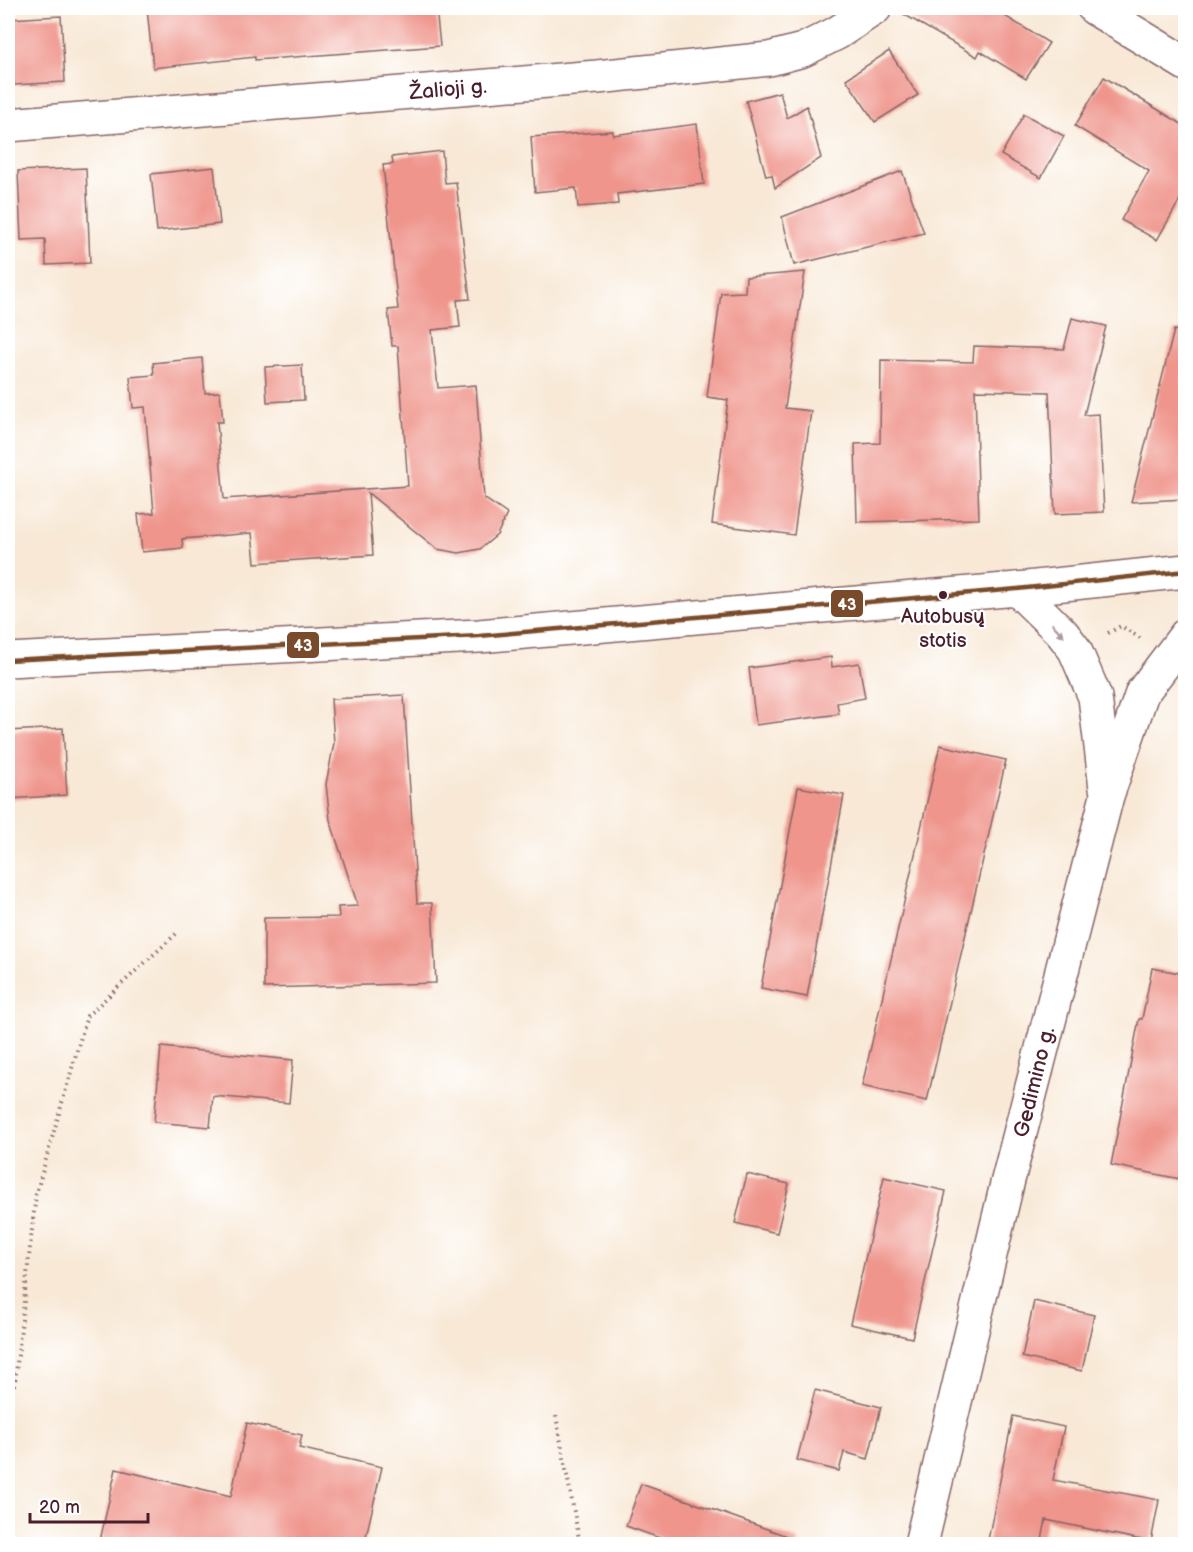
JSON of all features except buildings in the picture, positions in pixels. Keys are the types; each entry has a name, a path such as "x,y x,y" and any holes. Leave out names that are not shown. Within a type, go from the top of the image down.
{"main road":[{"name":"Žalioji g.","path":"8,125 585,78 769,59 803,50 837,33 875,8"},
{"path":"1094,8 1185,64"},
{"path":"8,660 479,636 1017,589 1185,571"},
{"path":"1017,589 1062,633 1075,650 1095,697 1107,796"},
{"name":"Gedimino g.","path":"921,1545 1007,1184 1107,796 1142,693 1177,646"}],"path":[{"path":"1075,650 1121,626 1177,646"},
{"path":"8,1403 15,1382 36,1194 87,1016 176,934"},
{"path":"556,1416 580,1545"}],"transit line":[{"name":"43","path":"8,660 479,636 1017,589 1186,571"}],"place":[{"name":"Autobusų stotis","path":"943,595"}]}
